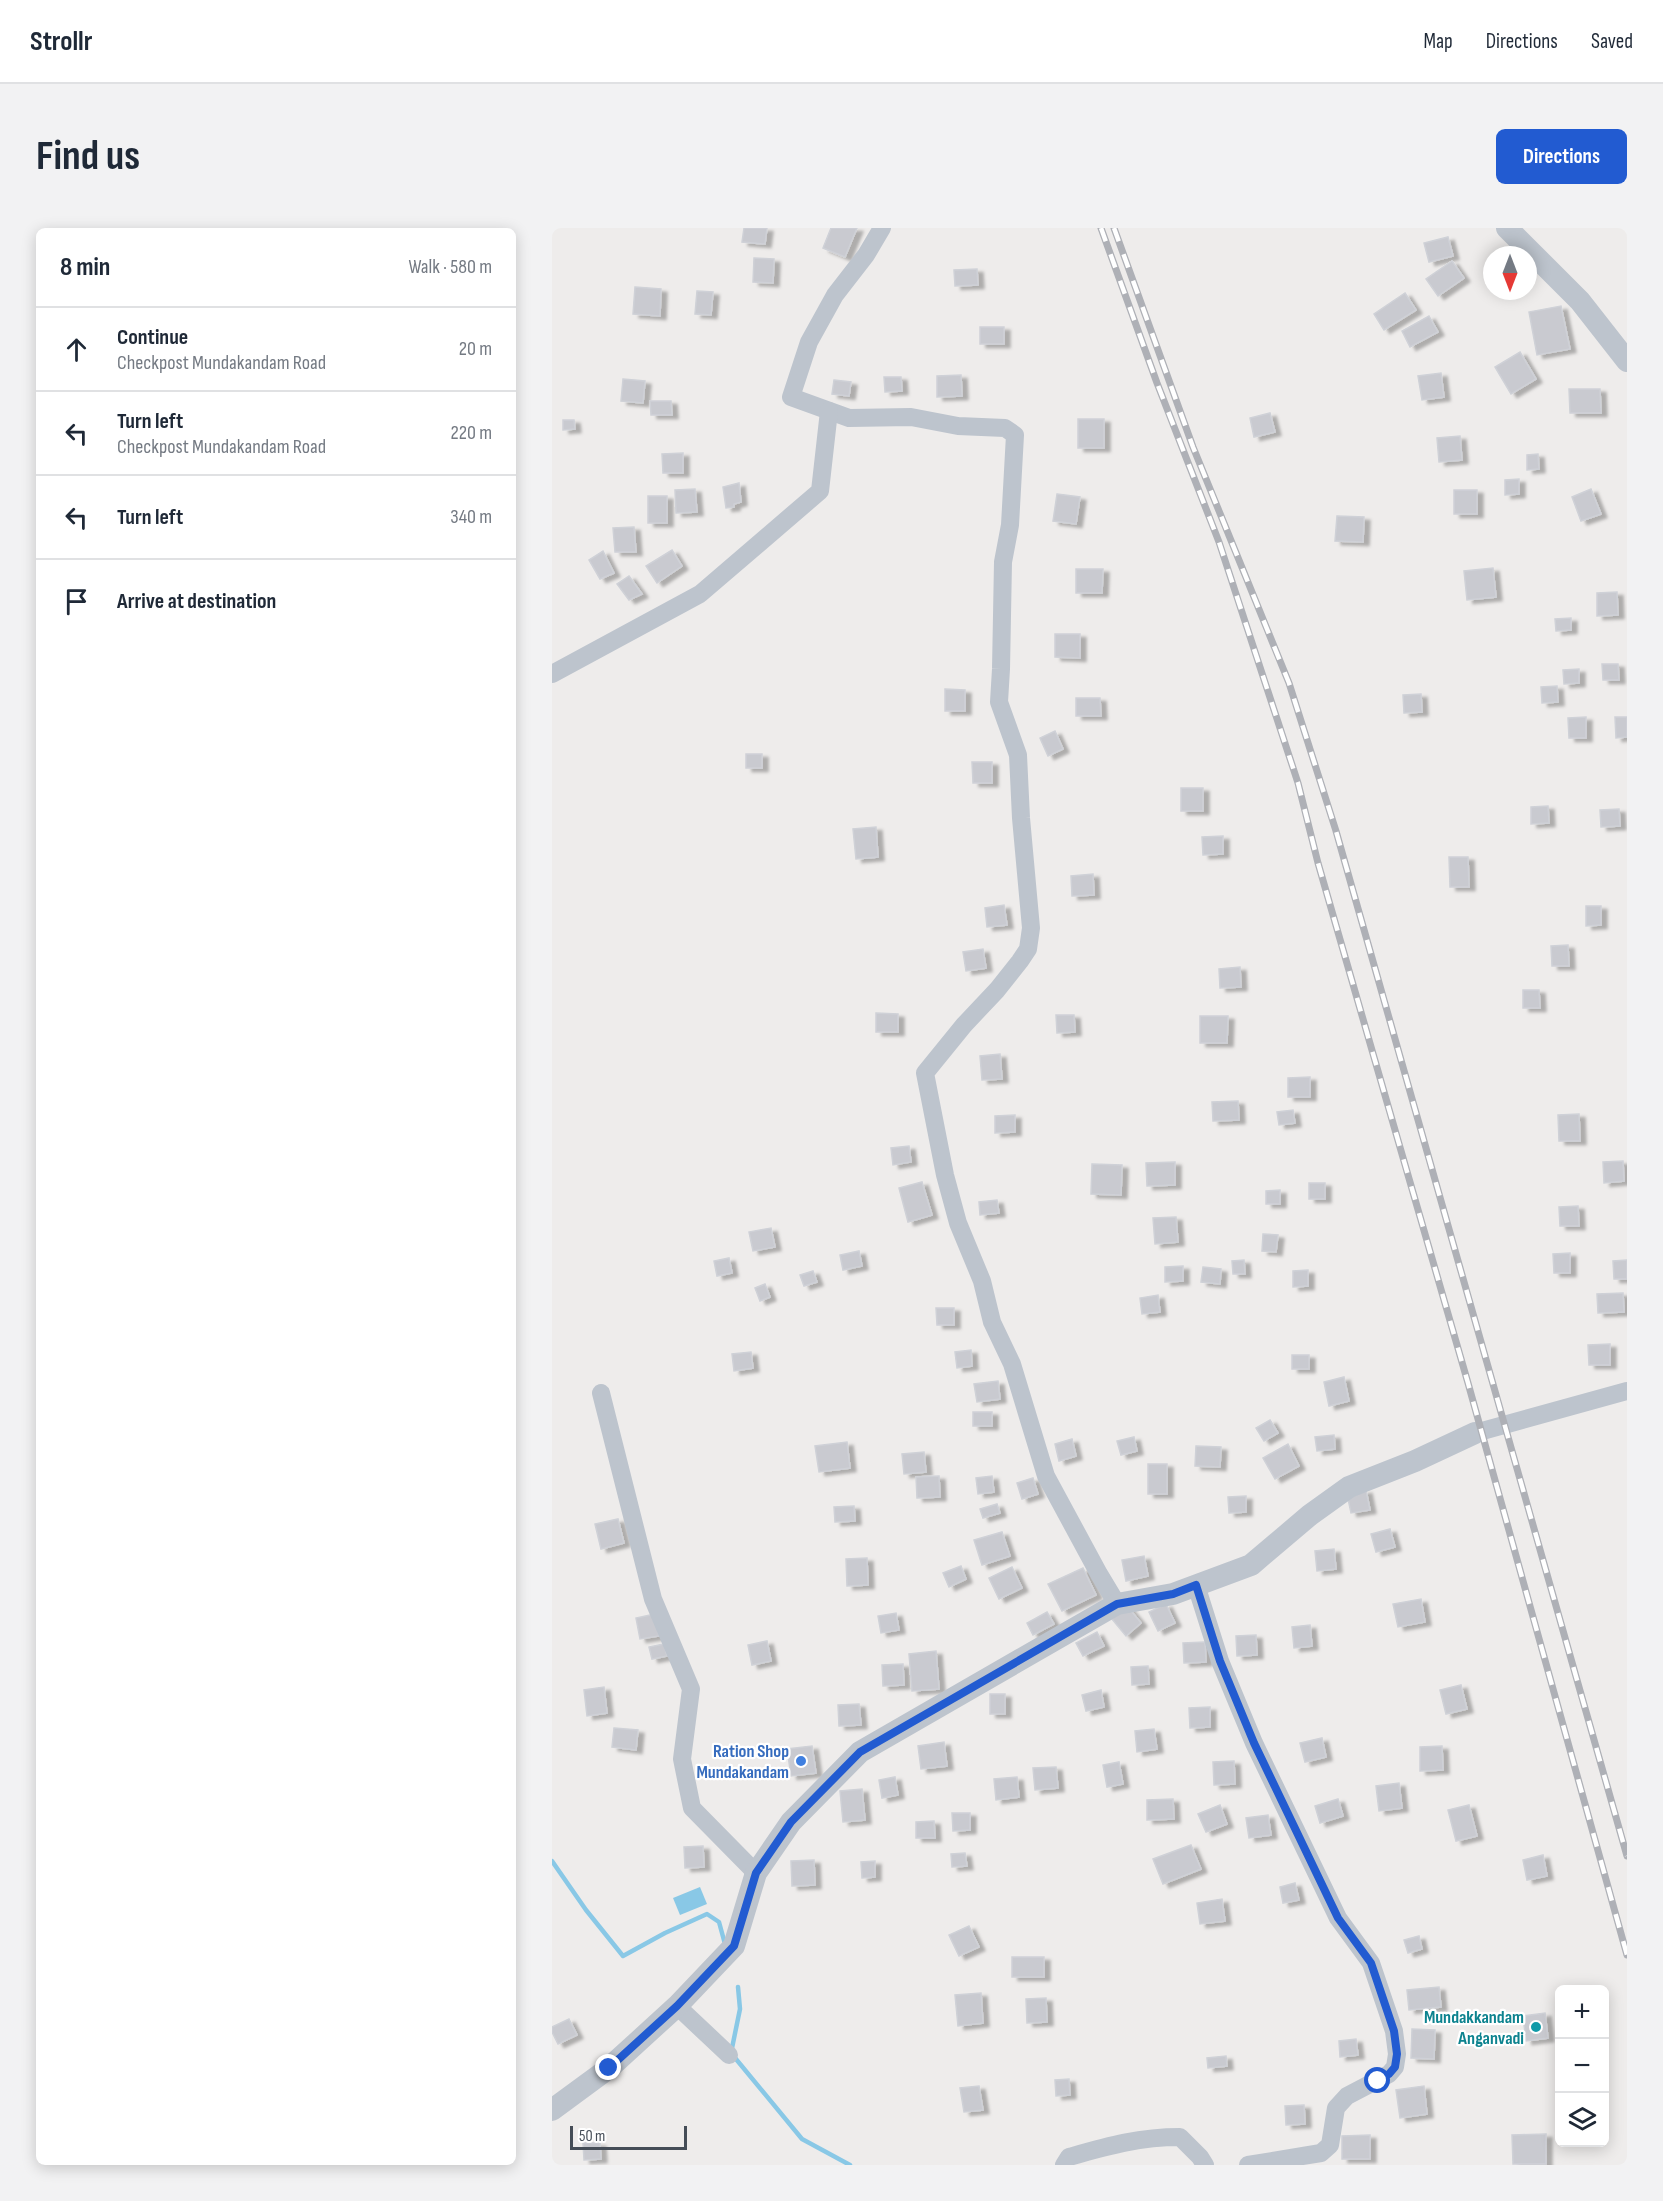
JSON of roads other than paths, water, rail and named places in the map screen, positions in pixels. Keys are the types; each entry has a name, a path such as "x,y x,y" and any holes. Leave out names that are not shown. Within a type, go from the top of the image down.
{"street":[{"path":"882,228 866,255 835,295 809,342 791,397 849,418 911,417 958,426 1005,428 1015,435 1010,525 1003,562 999,702 1018,755 1031,928 1028,949 1020,961 925,1073 945,1175 958,1223 982,1281 992,1322 1012,1364 1046,1476 1117,1604"},
{"path":"1507,228 1580,301 1627,361"},
{"path":"552,674 700,594 820,491 829,411"},
{"path":"552,2110 609,2068 677,2006 734,1946 756,1873 791,1822 860,1752 1117,1604 1173,1594 1251,1565 1310,1515 1348,1487 1415,1461 1475,1433 1627,1391"},
{"path":"601,1393 653,1599 691,1689 682,1759 692,1808 756,1873"},
{"path":"1196,1585 1220,1661 1254,1743 1338,1918 1371,1963 1394,2031 1397,2054 1395,2067 1389,2074 1347,2096 1336,2108 1330,2145 1321,2153 1248,2165"},
{"path":"677,2006 729,2055"},
{"path":"1064,2165 1069,2157 1121,2142 1153,2137 1180,2137 1200,2157 1204,2165"}],"water":[{"path":"700,1887 707,1904 680,1915 673,1898"}],"waterway":[{"path":"552,1861 586,1910 623,1956 707,1914 719,1922 725,1944"},
{"path":"738,1987 740,2009 731,2053 802,2139 850,2165"}],"railway":[{"path":"1101,228 1157,383 1219,542 1298,783 1318,863 1468,1383 1627,1955"},
{"path":"1114,228 1193,447 1289,683 1336,831 1627,1856"}],"place":[{"name":"Ration Shop Mundakandam","path":"801,1761"},
{"name":"Mundakkandam Anganvadi","path":"1536,2027"}]}
